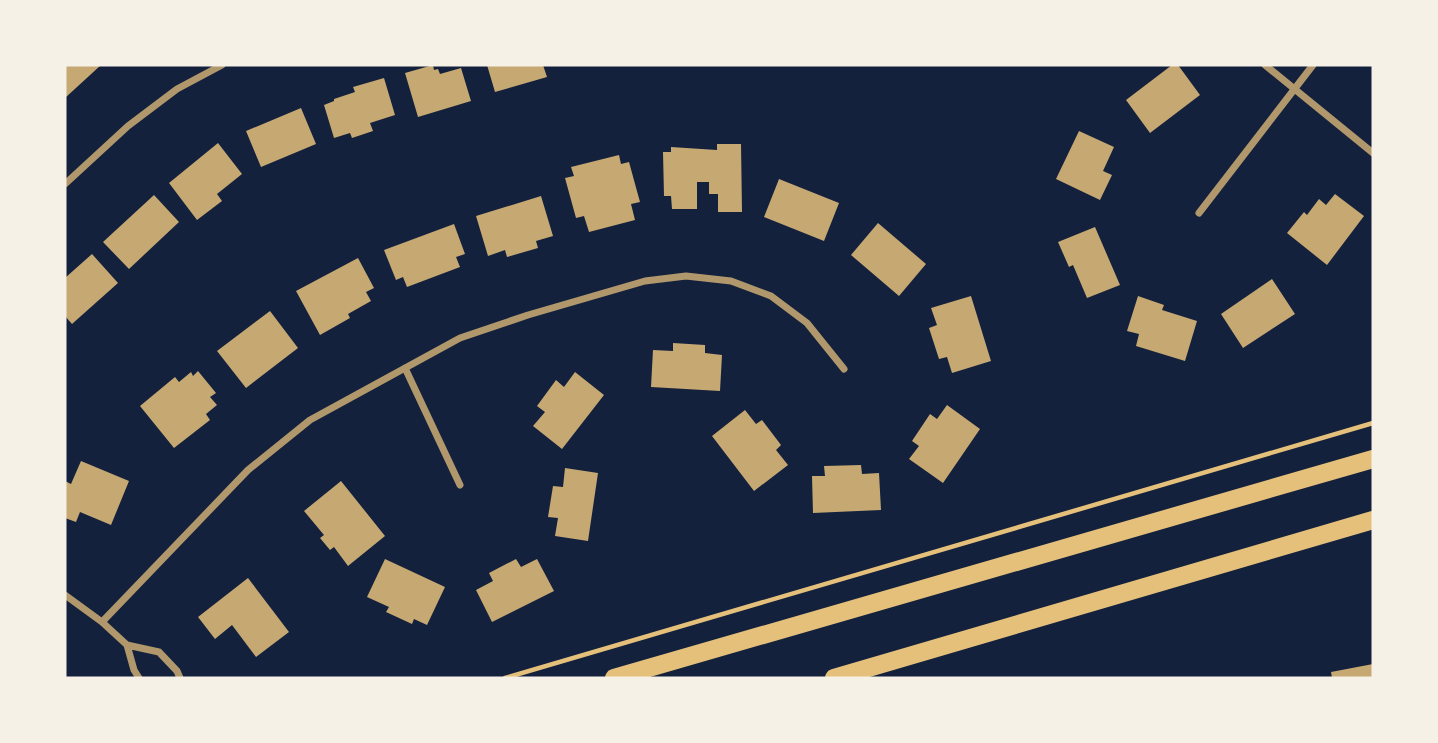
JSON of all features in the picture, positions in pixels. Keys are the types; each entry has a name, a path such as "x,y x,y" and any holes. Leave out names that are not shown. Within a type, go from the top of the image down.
{"main road":[{"path":"614,678 1373,458"},
{"path":"834,678 1373,520"}],"street":[{"path":"65,184 128,126 177,89 222,65"},
{"path":"1265,65 1373,152"},
{"path":"1199,213 1313,65"},
{"path":"102,622 248,470 310,420 460,338 645,281 686,276 731,281 771,296 807,323 844,369"},
{"path":"405,368 460,485"},
{"path":"65,595 102,622 127,645 159,652 180,678"},
{"path":"127,645 139,678"}],"path":[{"path":"505,678 1373,423"}],"building":[{"path":"65,65 101,65 65,98"},
{"path":"433,65 434,70 438,69 440,74 461,68 471,101 418,117 405,73"},
{"path":"487,65 543,65 547,77 495,92"},
{"path":"1172,65 1178,65 1200,95 1150,133 1126,100"},
{"path":"384,78 395,115 370,123 373,131 352,138 350,133 334,138 324,105 355,92 353,87"},
{"path":"301,108 316,144 261,167 246,131"},
{"path":"1079,131 1114,147 1103,171 1112,175 1100,200 1056,179"},
{"path":"218,143 242,174 217,194 222,201 197,220 169,183"},
{"path":"717,144 741,144 742,212 718,212 718,194 709,194 709,182 697,182 697,209 672,209 671,196 664,196 663,152 671,152 671,147 717,150"},
{"path":"619,155 621,164 629,162 640,202 631,204 635,220 589,232 584,216 576,218 565,178 574,176 571,167"},
{"path":"779,179 839,203 824,241 764,217"},
{"path":"1335,194 1364,216 1327,265 1287,233 1304,212 1307,215 1319,199 1326,205"},
{"path":"154,195 179,222 129,269 103,242"},
{"path":"541,196 553,236 536,241 538,248 507,257 505,250 488,256 476,216"},
{"path":"878,223 926,264 899,296 851,255"},
{"path":"454,224 465,254 456,257 460,267 407,287 403,277 396,280 384,250"},
{"path":"1095,227 1120,285 1087,298 1073,265 1069,267 1058,242"},
{"path":"92,254 118,283 72,324 65,316 65,278"},
{"path":"358,258 374,288 366,292 371,301 348,314 350,318 320,335 296,291"},
{"path":"1272,279 1295,314 1243,348 1221,314"},
{"path":"971,296 991,361 952,373 947,357 939,359 929,328 937,325 931,308"},
{"path":"1138,296 1164,305 1162,310 1197,321 1185,361 1136,346 1139,334 1127,331"},
{"path":"270,311 298,348 246,388 217,351"},
{"path":"673,343 705,345 705,353 722,355 720,391 651,387 653,350 673,351"},
{"path":"198,371 216,393 210,397 217,405 206,414 210,420 174,448 140,406 175,377 179,382 191,372 193,376"},
{"path":"575,372 604,395 562,449 533,426 545,412 537,406 556,380 564,387"},
{"path":"947,405 980,429 943,483 909,459 919,446 912,441 930,414 937,419"},
{"path":"745,410 756,424 762,420 781,445 776,450 788,465 754,491 712,436"},
{"path":"81,461 129,481 111,525 80,512 76,522 65,518 65,481 71,484"},
{"path":"861,465 862,474 879,473 881,510 813,513 812,476 825,476 824,466"},
{"path":"565,468 598,473 588,541 555,536 558,518 548,517 553,486 563,487"},
{"path":"341,481 385,536 348,566 334,547 330,550 320,538 324,535 304,511"},
{"path":"385,559 445,587 427,625 414,619 412,624 386,612 389,607 367,597"},
{"path":"516,559 521,567 537,559 554,591 492,622 476,590 493,581 489,573"},
{"path":"248,578 289,632 256,657 232,625 215,639 198,617"},
{"path":"1373,664 1373,678 1332,678 1331,672"}]}
